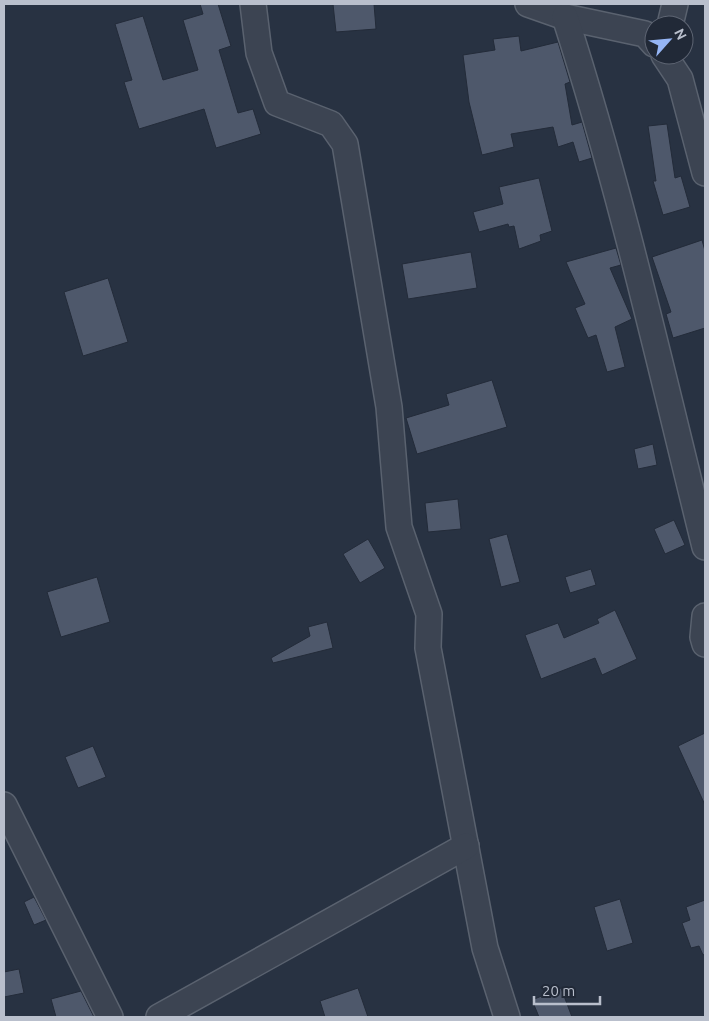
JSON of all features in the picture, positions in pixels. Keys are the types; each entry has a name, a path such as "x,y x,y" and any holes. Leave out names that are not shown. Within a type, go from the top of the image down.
{"street":[{"path":"253,4 259,54 277,103 331,124 345,144 389,407 399,528 429,614 428,648 485,948 507,1017"},
{"path":"528,4 564,17 644,34"},
{"path":"564,17 593,106 628,234 705,547"},
{"path":"671,65 680,79 705,173"},
{"path":"705,616 703,637 705,644"},
{"path":"4,805 110,1017"},
{"path":"159,1017 466,846"}],"building":[{"path":"200,4 218,4 231,46 219,50 238,113 253,109 261,134 216,148 204,109 139,129 124,82 132,80 115,24 143,16 163,80 198,70 183,20 203,14"},
{"path":"333,4 374,4 376,29 336,32"},
{"path":"519,36 521,51 558,42 570,82 565,84 572,125 582,122 592,158 579,162 573,142 558,147 553,127 511,134 514,147 482,155 469,102 463,55 495,50 493,39"},
{"path":"667,124 675,178 681,176 690,207 663,215 653,181 656,181 648,126"},
{"path":"539,178 552,231 540,235 541,241 519,249 514,226 509,227 508,224 479,232 473,212 503,204 499,187"},
{"path":"702,240 705,251 705,328 673,338 666,314 671,312 652,257"},
{"path":"616,248 621,265 610,268 632,319 615,327 625,367 607,372 596,335 588,338 575,308 585,304 566,262"},
{"path":"471,252 477,288 408,299 402,264"},
{"path":"108,278 128,342 83,356 64,292"},
{"path":"492,380 507,427 417,454 406,418 449,405 446,394"},
{"path":"653,444 657,465 638,469 634,449"},
{"path":"458,499 461,529 428,532 425,503"},
{"path":"674,520 685,545 665,554 654,529"},
{"path":"507,534 520,582 501,587 489,539"},
{"path":"368,539 385,568 360,583 343,554"},
{"path":"591,569 596,585 570,593 565,577"},
{"path":"97,577 110,622 61,637 47,592"},
{"path":"615,610 637,659 602,675 595,658 541,679 525,635 558,623 564,638 599,623 597,619"},
{"path":"327,622 333,648 273,663 271,658 310,636 308,627"},
{"path":"705,733 705,805 678,746"},
{"path":"93,746 106,777 78,788 65,757"},
{"path":"34,897 46,920 34,925 24,902"},
{"path":"620,899 633,943 607,951 594,907"},
{"path":"705,900 705,954 703,955 699,946 691,948 682,923 690,920 686,907"},
{"path":"19,969 24,993 4,997 4,972"},
{"path":"358,988 368,1017 325,1017 320,1001"},
{"path":"561,988 572,1017 539,1017 532,1000"},
{"path":"81,991 94,1017 56,1017 51,999"}]}
